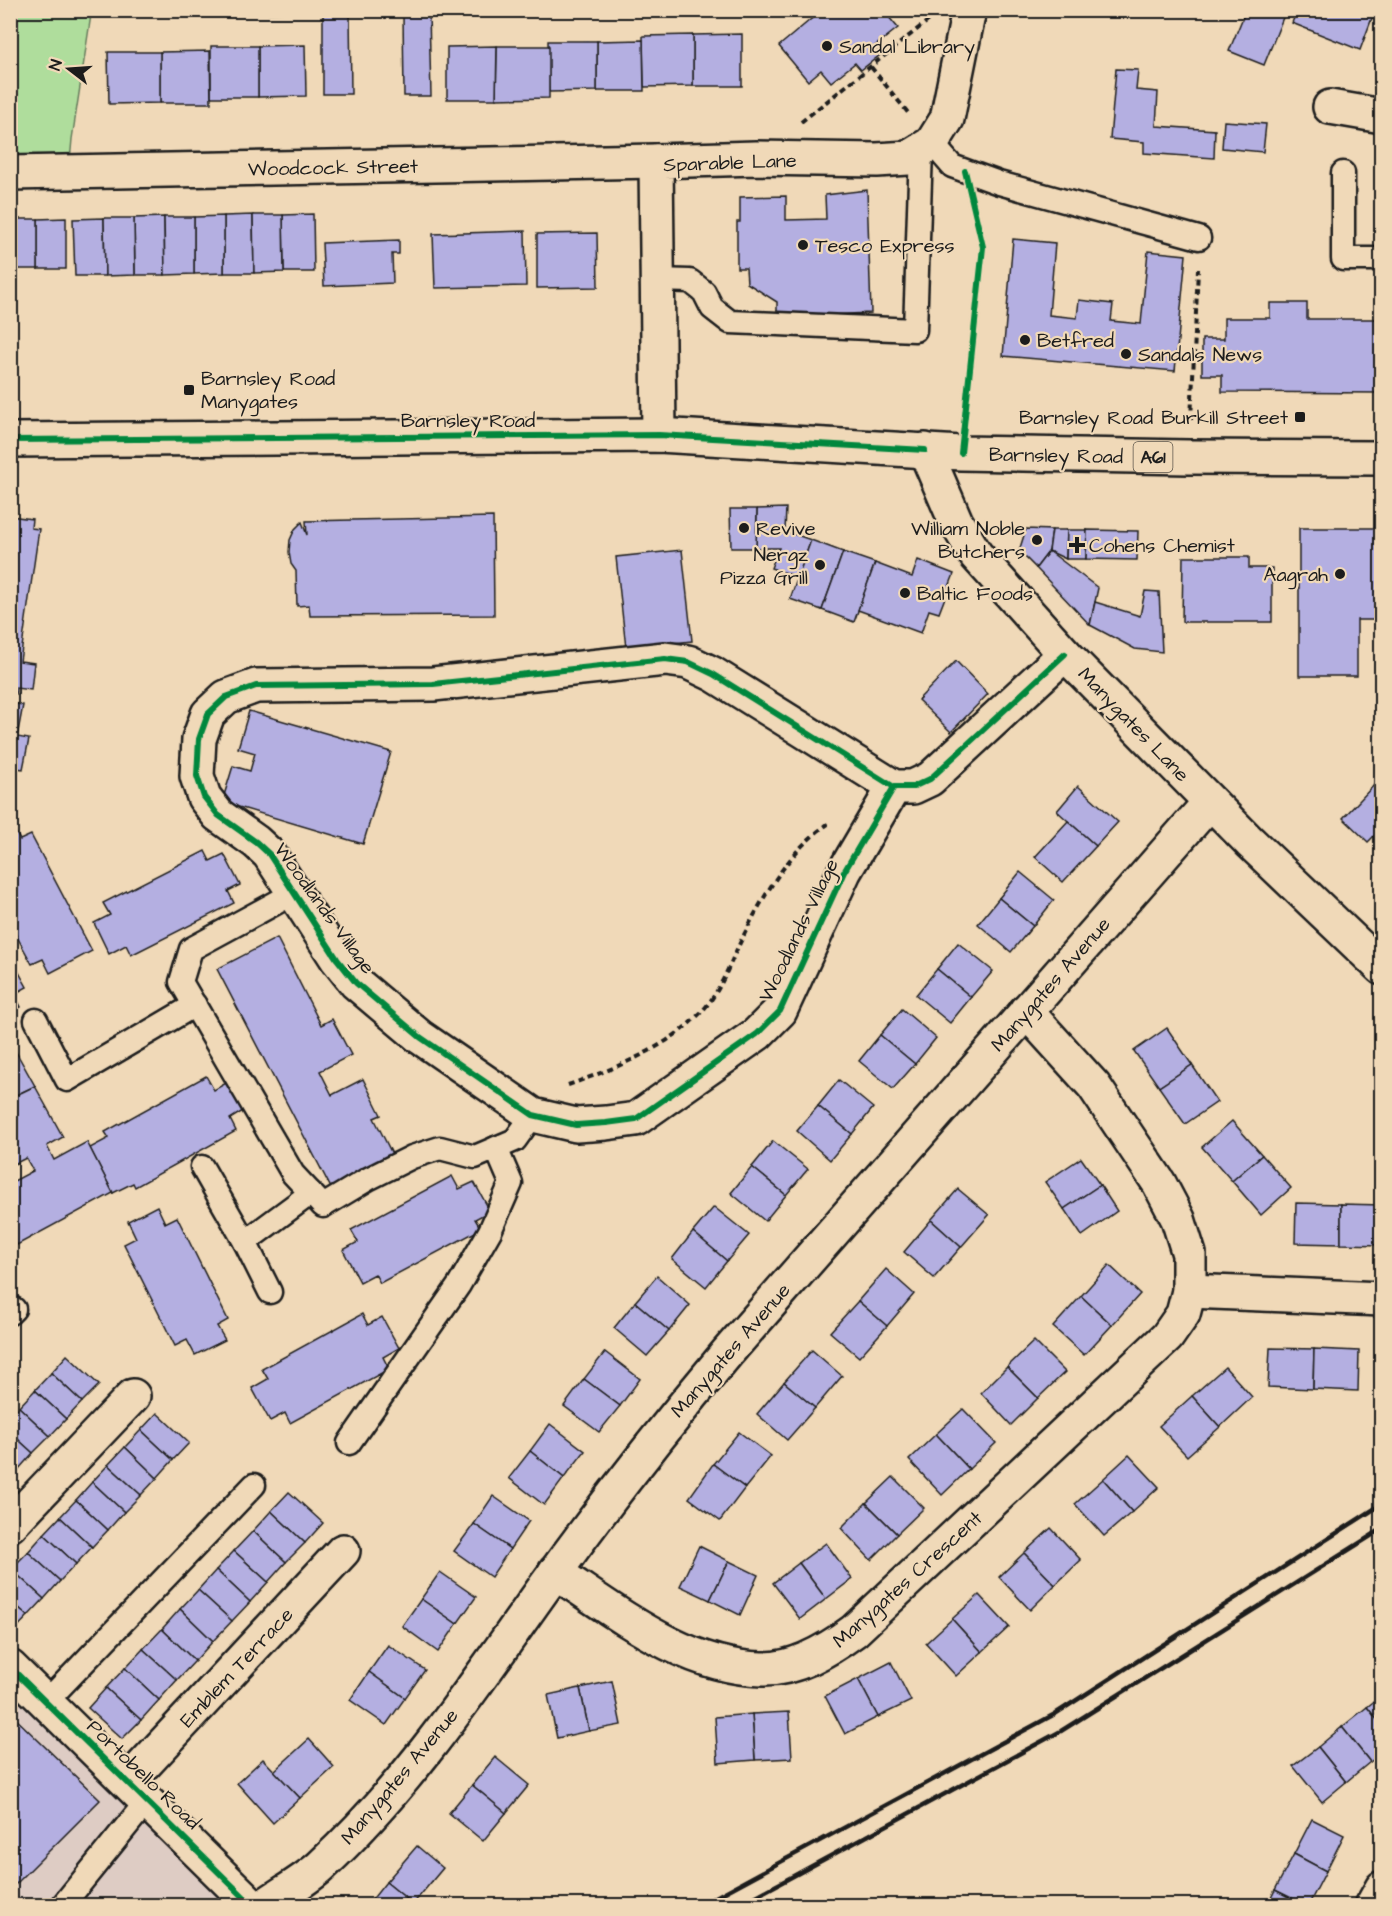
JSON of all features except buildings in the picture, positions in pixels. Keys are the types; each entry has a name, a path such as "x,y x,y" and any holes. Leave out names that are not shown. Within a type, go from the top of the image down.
{"street":[{"path":"926,146 947,119 969,10"},
{"path":"1330,107 1382,116"},
{"name":"Sparable Lane","path":"659,435 656,161 756,158 877,160 908,158 926,146"},
{"name":"Woodcock Street","path":"10,173 656,161"},
{"name":"Barnsley Road","path":"10,440 659,435 925,450 1189,457 1382,458"},
{"name":"Manygates Lane","path":"925,450 956,522 975,555 1065,654 1210,802 1382,968"},
{"path":"888,797 930,779 1065,654"},
{"name":"Woodlands Village","path":"665,659 688,662 713,674 888,797 844,872 780,1011 757,1034 636,1119 576,1125 524,1108 420,1037 356,983 337,959 294,893 268,854 256,842 218,815 204,797 197,776 199,739 208,714 226,697 256,686 433,684 630,662 665,659"},
{"name":"Manygates Avenue","path":"264,1905 318,1868 368,1818 430,1746 555,1572 668,1422 1210,802"},
{"name":"Manygates Crescent","path":"555,1572 641,1628 687,1652 729,1664 763,1669 792,1664 829,1649 854,1631 1167,1337 1183,1314 1189,1291 1189,1254 1178,1219 1159,1183 1094,1086 1026,1011"},
{"path":"1189,1291 1382,1299"},
{"path":"10,1525 133,1396"},
{"name":"Emblem Terrace","path":"138,1792 343,1551"},
{"name":"Portobello Road","path":"10,1667 254,1905"},
{"path":"1372,1905 1382,1888"}],"lane":[{"path":"926,146 952,166 999,183 1199,238"},
{"path":"657,280 690,281 704,292 712,308 730,322 915,330 926,146"},
{"path":"1343,173 1343,260 1382,259"},
{"path":"294,893 191,949 182,982 293,1174 323,1206 368,1179 412,1157 440,1148 475,1157 515,1140 524,1108"},
{"path":"36,1020 67,1080 195,1005"},
{"path":"349,1443 459,1285 490,1231 511,1183 496,1148"},
{"path":"202,1167 245,1242 270,1292"},
{"path":"245,1242 311,1193"},
{"path":"46,1702 254,1485"},
{"path":"62,1905 138,1792"}],"path":[{"path":"800,123 933,18"},
{"path":"871,67 926,146"},
{"path":"1189,457 1199,238"},
{"path":"524,1108 603,1072 676,1034 705,1009 767,893 792,858 816,832 842,815 888,797"}],"shaded area":[{"path":"10,1667 253,1905 11,1905"}],"green space":[{"path":"10,11 380,11 91,15 69,172 11,173"}],"railway":[{"path":"699,1906 1055,1714 1382,1504"},
{"path":"738,1906 1061,1731 1382,1529"}],"cycle path":[{"path":"961,453 983,247 965,171"},
{"path":"10,440 659,435 925,450"},
{"path":"894,787 844,872 780,1011 757,1034 636,1119 576,1125 533,1115 420,1037 356,983 337,959 269,854 218,815 204,797 197,776 199,739 208,714 226,697 256,686 433,684 665,659 688,662 713,674 894,787 913,787 930,779 1065,654"},
{"path":"10,1667 253,1906"}],"place":[{"name":"Sandal Library","path":"827,46"},
{"name":"Tesco Express","path":"803,245"},
{"name":"Betfred","path":"1025,340"},
{"name":"Sandals News","path":"1126,354"},
{"name":"Barnsley Road Manygates","path":"189,390"},
{"name":"Barnsley Road Burkill Street","path":"1300,417"},
{"name":"Revive","path":"744,528"},
{"name":"William Noble Butchers","path":"1037,540"},
{"name":"Cohens Chemist","path":"1077,545"},
{"name":"Nergz Pizza Grill","path":"820,565"},
{"name":"Aagrah","path":"1340,574"},
{"name":"Baltic Foods","path":"905,593"}]}
